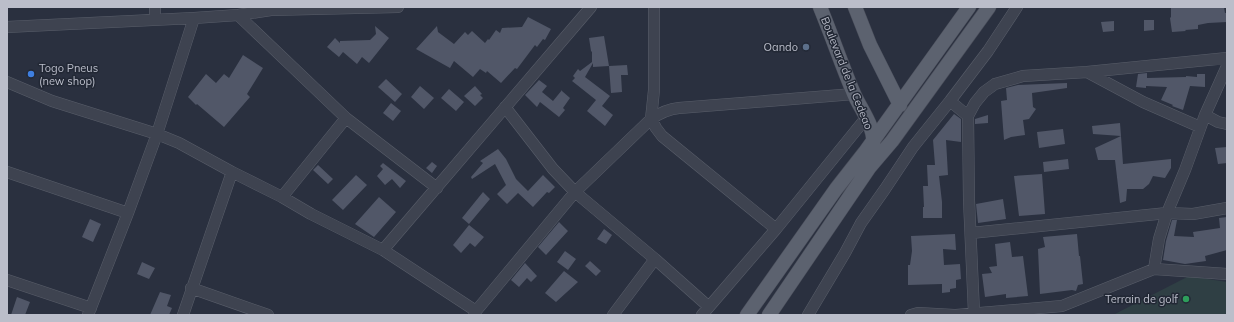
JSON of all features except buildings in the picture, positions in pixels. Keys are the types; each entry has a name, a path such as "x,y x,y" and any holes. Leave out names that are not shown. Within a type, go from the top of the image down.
{"main road":[{"name":"Boulevard de la Cedeao","path":"820,7 854,94 870,127 874,140"},
{"path":"855,7 870,45 900,105"},
{"path":"748,315 836,189 900,105 969,7"},
{"path":"769,315 869,168 892,141 989,7"},
{"path":"892,141 893,121 900,105"},
{"path":"869,168 874,140"}],"street":[{"path":"155,7 155,20"},
{"path":"7,28 238,15 272,8 398,7"},
{"path":"383,250 590,7"},
{"path":"654,7 654,90 651,119 662,136 776,229"},
{"path":"808,315 861,223 913,147 988,51 1017,7"},
{"path":"238,15 346,118 437,188"},
{"path":"7,280 89,312 157,134 194,18"},
{"path":"974,313 968,116 975,103 984,92 995,84 1023,76 1087,72 1227,58"},
{"path":"1154,269 1159,239 1167,213 1185,170 1204,115 1227,66"},
{"path":"1087,72 1143,102 1200,127"},
{"path":"7,82 52,101 157,134 179,143 282,197 311,214 383,250 475,313 575,192 651,119 671,108 854,94"},
{"path":"950,101 968,116"},
{"path":"505,107 554,169 575,192 655,259 705,311 776,229 866,118"},
{"path":"1204,115 1218,122 1227,124"},
{"path":"282,197 346,118"},
{"path":"7,172 128,213"},
{"path":"183,315 232,172"},
{"path":"971,233 1167,213 1193,214 1227,208"},
{"path":"613,315 655,259"},
{"path":"911,315 918,313 955,315 1062,306 1154,269 1227,274"},
{"path":"191,288 268,315"}],"shaded area":[{"name":"Terrain de golf","path":"1189,276 1227,282 1227,315 1113,315"}],"place":[{"name":"Oando","path":"806,47"},
{"name":"Togo Pneus (new shop)","path":"31,74"},
{"name":"Terrain de golf","path":"1186,299"}]}
